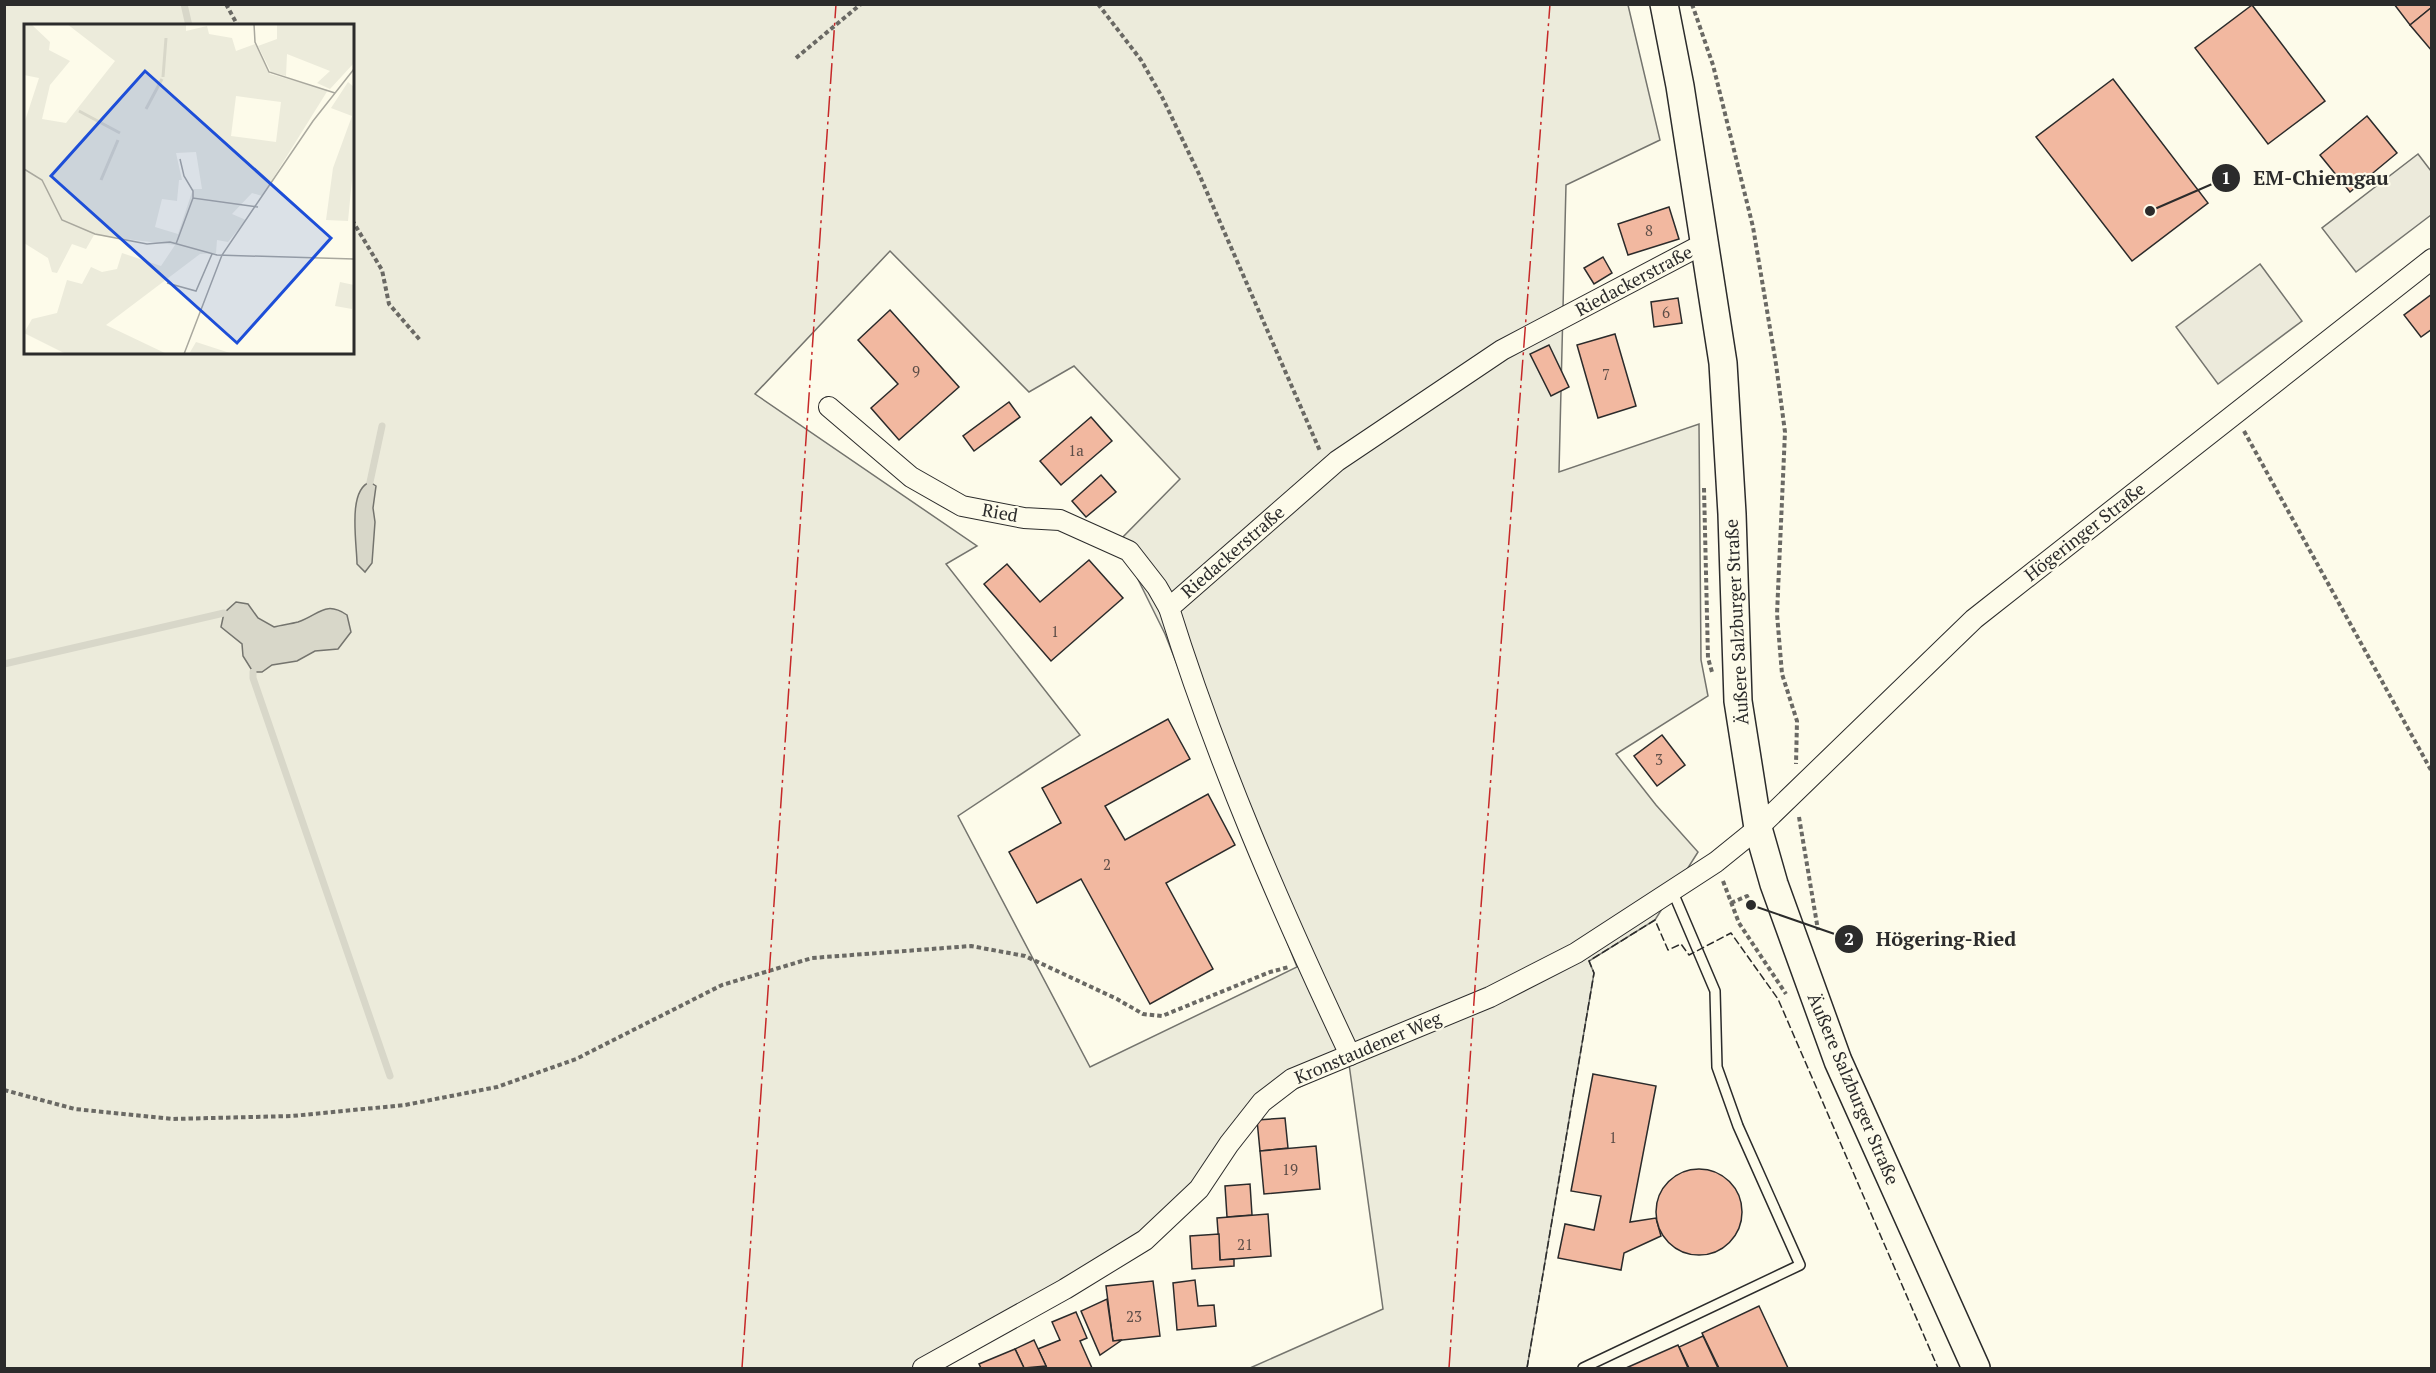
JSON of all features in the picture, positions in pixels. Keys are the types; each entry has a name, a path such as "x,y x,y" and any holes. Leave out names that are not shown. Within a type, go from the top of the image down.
{"main road":[{"name":"Äußere Salzburger Straße","path":"1664,4 1680,86 1723,363 1732,514 1738,701 1758,828 1777,894 1838,1061 1976,1368"}],"street":[{"name":"Riedackerstraße","path":"1350,1054 1306,963 1236,799 1191,680 1169,608 1328,469 1502,350 1705,243"},
{"name":"Högeringer Straße","path":"1758,828 1974,619 2432,259"},
{"name":"Ried","path":"829,407 911,477 962,506 1024,518 1060,520 1130,551 1157,587 1169,608"},
{"name":"Kronstaudener Weg","path":"923,1368 1065,1289 1145,1240 1199,1189 1228,1144 1262,1102 1292,1080 1490,997 1576,953 1716,862 1758,828"}],"lane":[{"path":"1583,1368 1800,1265 1738,1126 1717,1067 1715,991 1672,890"}],"path":[{"path":"226,4 237,24"},
{"path":"796,58 861,4"},
{"path":"1098,4 1141,60 1162,97 1199,174 1328,469"},
{"path":"1692,4 1713,65 1753,226 1778,375 1785,432 1777,614 1782,674 1797,721 1796,793 1806,869 1819,934"},
{"path":"354,223 382,270 389,304 420,340"},
{"path":"2234,414 2432,772"},
{"path":"1731,903 1747,896 1751,905"},
{"path":"4,1090 75,1109 173,1119 292,1116 405,1105 496,1087 576,1059 722,985 812,958 971,946 1025,956 1117,999 1143,1014 1162,1016 1270,972 1306,963"}],"shaded area":[{"path":"5,5 1628,5 1660,140 1566,185 1559,472 1699,424 1701,660 1708,696 1616,754 1656,805 1698,852 1655,920 1589,961 1594,973 1527,1368 1250,1368 1383,1309 1349,1064 1265,1103 1203,1193 935,1368 5,1368","holes":["890,251 1029,392 1074,366 1180,479 1119,541 1165,634 1297,967 1090,1067 958,816 1080,735 946,564 977,546 755,394"]},
{"path":"2418,154 2431,171 2431,215 2356,272 2322,228"},
{"path":"2260,264 2302,321 2218,384 2176,327"},
{"path":"370,482 376,486 373,508 375,522 372,563 365,572 357,564 355,518 358,495"},
{"path":"236,602 248,604 258,618 274,627 298,622 322,610 333,609 347,615 351,632 338,649 315,651 297,661 272,665 262,672 253,672 243,656 242,644 221,627 224,613"}],"building":[{"path":"2394,4 2432,4 2432,7 2410,25"},
{"path":"2252,5 2325,101 2268,144 2195,48"},
{"path":"2432,7 2432,51 2410,25"},
{"path":"2113,79 2208,203 2132,261 2036,137"},
{"path":"2367,116 2397,153 2350,192 2320,155"},
{"path":"1669,207 1679,239 1628,255 1618,224"},
{"path":"1603,257 1612,273 1594,284 1584,268"},
{"path":"2432,294 2432,329 2421,337 2404,315"},
{"path":"1678,298 1682,323 1654,327 1651,302"},
{"path":"890,310 959,387 899,440 871,408 898,384 858,340"},
{"path":"1615,334 1636,406 1598,418 1577,345"},
{"path":"1549,345 1569,387 1551,396 1530,354"},
{"path":"1009,402 1020,417 974,451 963,436"},
{"path":"1091,417 1112,441 1061,485 1040,461"},
{"path":"1101,475 1116,492 1086,517 1072,501"},
{"path":"1089,560 1123,598 1051,661 984,584 1007,564 1040,602"},
{"path":"1168,719 1190,759 1105,806 1125,840 1208,794 1235,845 1166,883 1213,969 1150,1004 1081,879 1037,903 1009,852 1061,823 1042,788"},
{"path":"1662,735 1685,765 1657,786 1634,756"},
{"path":"1593,1074 1656,1086 1630,1222 1656,1218 1661,1236 1624,1253 1621,1270 1558,1258 1565,1224 1594,1230 1601,1196 1571,1191"},
{"path":"1285,1118 1288,1148 1260,1151 1257,1120"},
{"path":"1316,1146 1320,1189 1264,1194 1260,1151"},
{"path":"1699,1169 1716,1172 1730,1181 1739,1195 1742,1212 1739,1229 1730,1243 1716,1252 1699,1255 1682,1252 1668,1243 1659,1229 1656,1212 1659,1195 1668,1181 1682,1172"},
{"path":"1250,1184 1252,1215 1227,1217 1225,1186"},
{"path":"1268,1214 1271,1256 1220,1260 1217,1218"},
{"path":"1219,1234 1220,1260 1234,1259 1234,1266 1192,1269 1190,1236"},
{"path":"1195,1280 1198,1306 1214,1305 1216,1326 1177,1330 1173,1283"},
{"path":"1153,1281 1160,1336 1113,1341 1106,1286"},
{"path":"1107,1299 1113,1341 1122,1340 1100,1355 1081,1311"},
{"path":"1759,1306 1788,1368 1719,1368 1702,1333"},
{"path":"1076,1312 1087,1338 1080,1341 1092,1368 1047,1368 1038,1349 1060,1340 1052,1322"},
{"path":"1703,1336 1718,1368 1689,1368 1679,1347"},
{"path":"1034,1340 1046,1366 1024,1368 1015,1349"},
{"path":"1678,1345 1688,1368 1626,1368"},
{"path":"1015,1349 1024,1368 981,1368 979,1364"}],"waterway":[{"path":"184,4 189,24"},
{"path":"370,482 382,426"},
{"path":"4,664 224,613"},
{"path":"253,672 253,678 390,1076"}],"fence":[{"path":"1527,1368 1594,973 1589,961 1655,920 1668,950 1681,944 1689,955 1731,933 1778,999 1938,1368"}],"power":[{"path":"742,1368 836,4"},
{"path":"1449,1368 1476,972 1550,4"}],"place":[{"name":"EM-Chiemgau","path":"2150,211"},
{"name":"Högering-Ried","path":"1751,905"}]}
